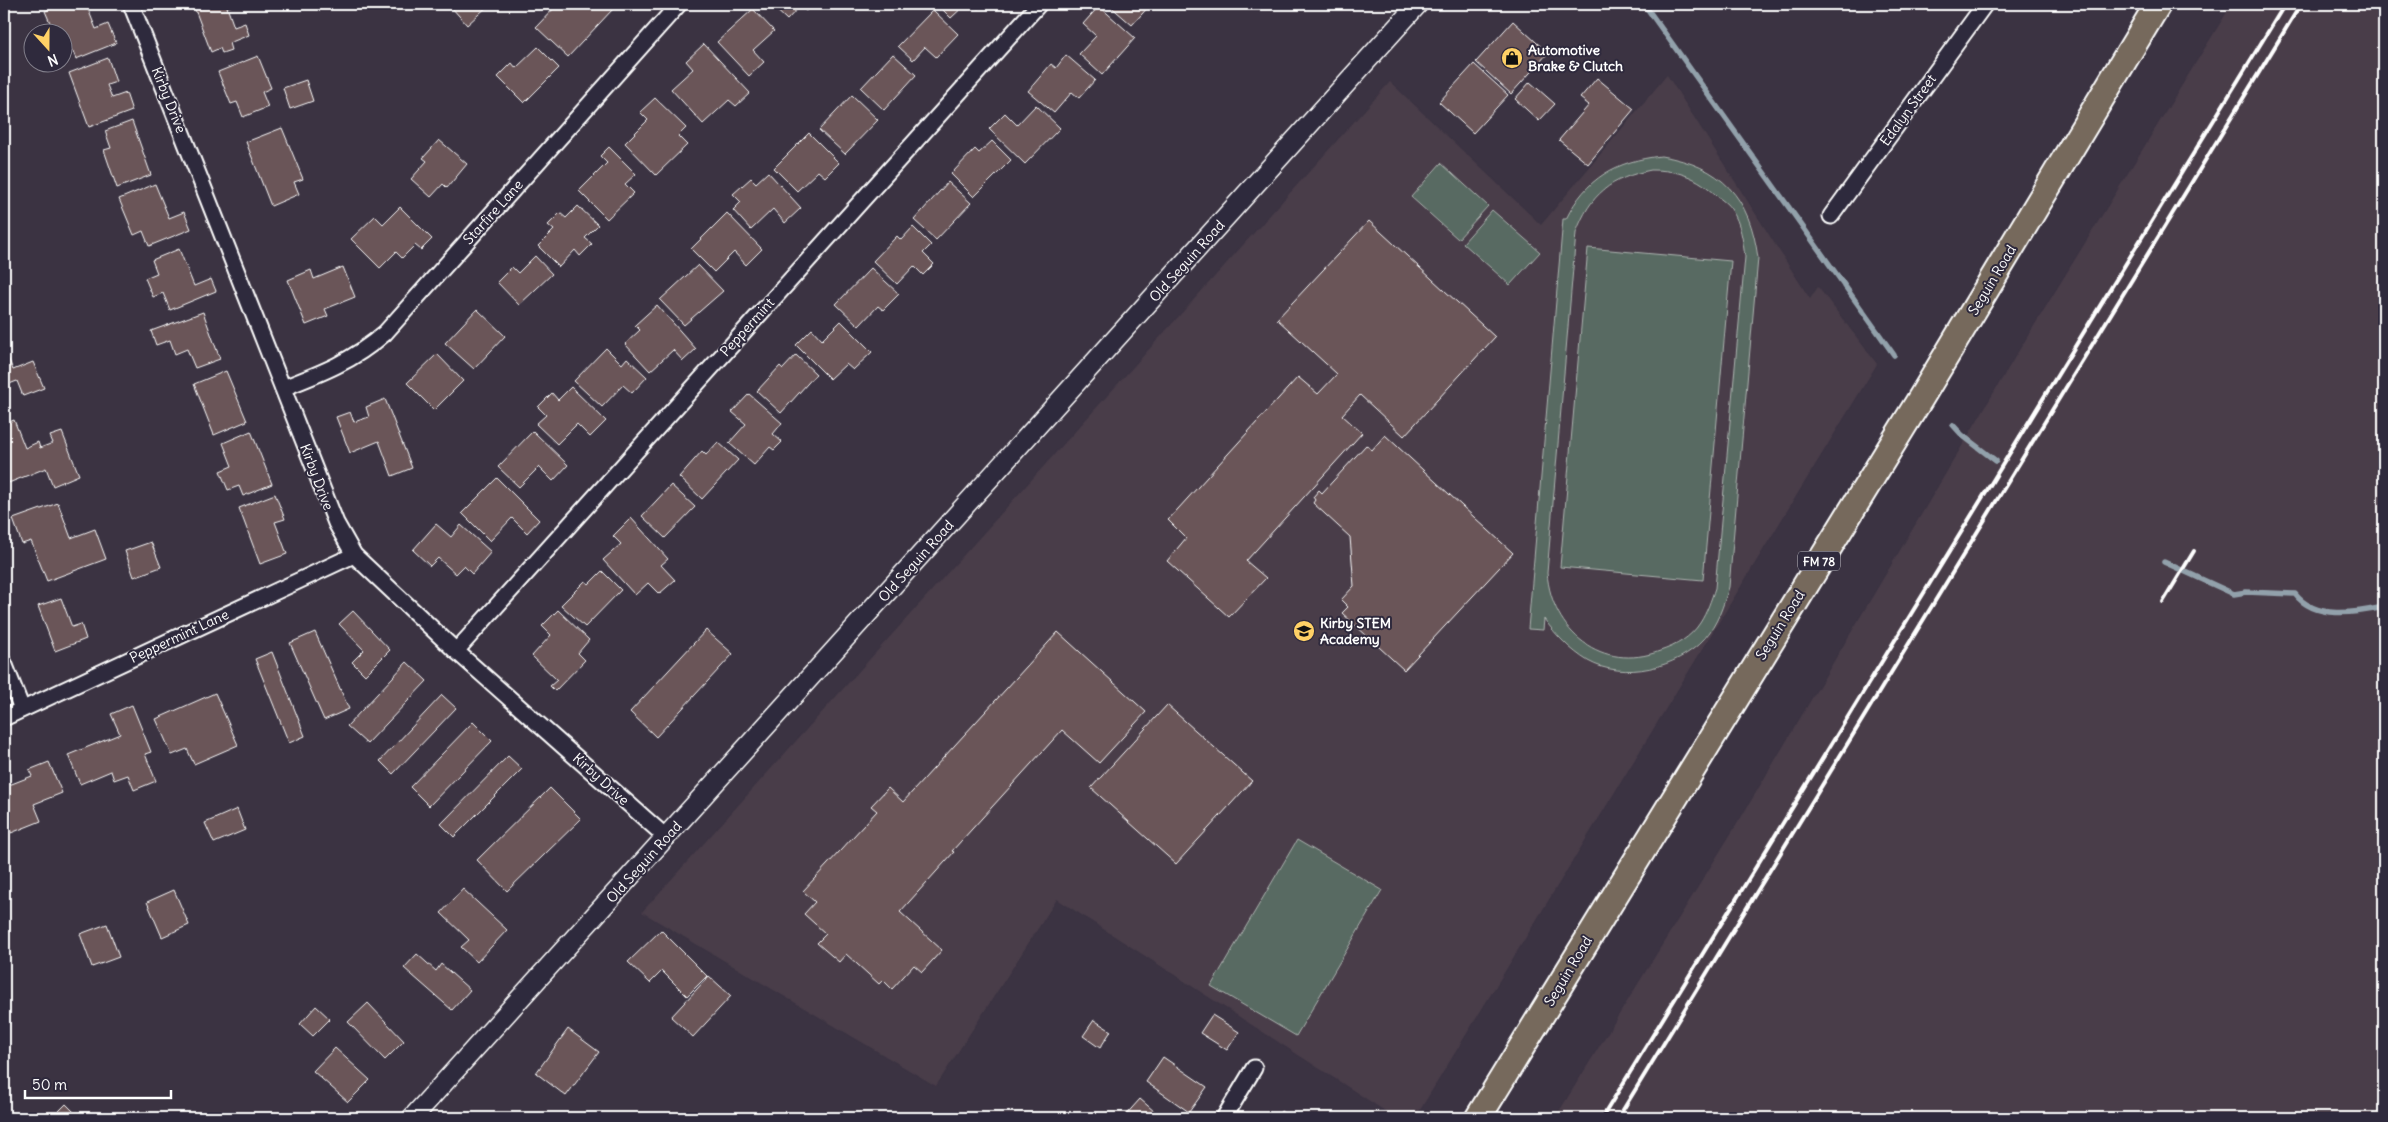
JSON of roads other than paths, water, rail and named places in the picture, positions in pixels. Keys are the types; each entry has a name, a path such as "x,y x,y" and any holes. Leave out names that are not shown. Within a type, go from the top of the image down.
{"main road":[{"name":"Seguin Road","path":"1478,1118 1922,396 2158,4"}],"street":[{"name":"Kirby Drive","path":"132,4 336,523 354,555 456,651 666,838"},
{"name":"Starfire Lane","path":"283,388 338,366 355,357 385,333 679,4"},
{"name":"Peppermint","path":"456,651 1039,4"},
{"name":"Edalyn Street","path":"1831,216 1985,4"},
{"name":"Old Seguin Road","path":"412,1118 1415,5"},
{"name":"Peppermint Lane","path":"4,718 354,555"},
{"path":"4,663 22,710"},
{"path":"1224,1118 1254,1068"}],"waterway":[{"path":"1644,4 1894,355"},
{"path":"1953,425 1962,435 1996,461"},
{"path":"2164,562 2234,594 2246,592 2295,594 2313,608 2324,611 2348,612 2384,607"}],"railway":[{"path":"1602,1118 2285,4"},
{"path":"1618,1118 2301,4"},
{"path":"2163,602 2194,551"}],"place":[{"name":"Automotive Brake & Clutch","path":"1512,58"},
{"name":"Kirby STEM Academy","path":"1304,631"}]}
